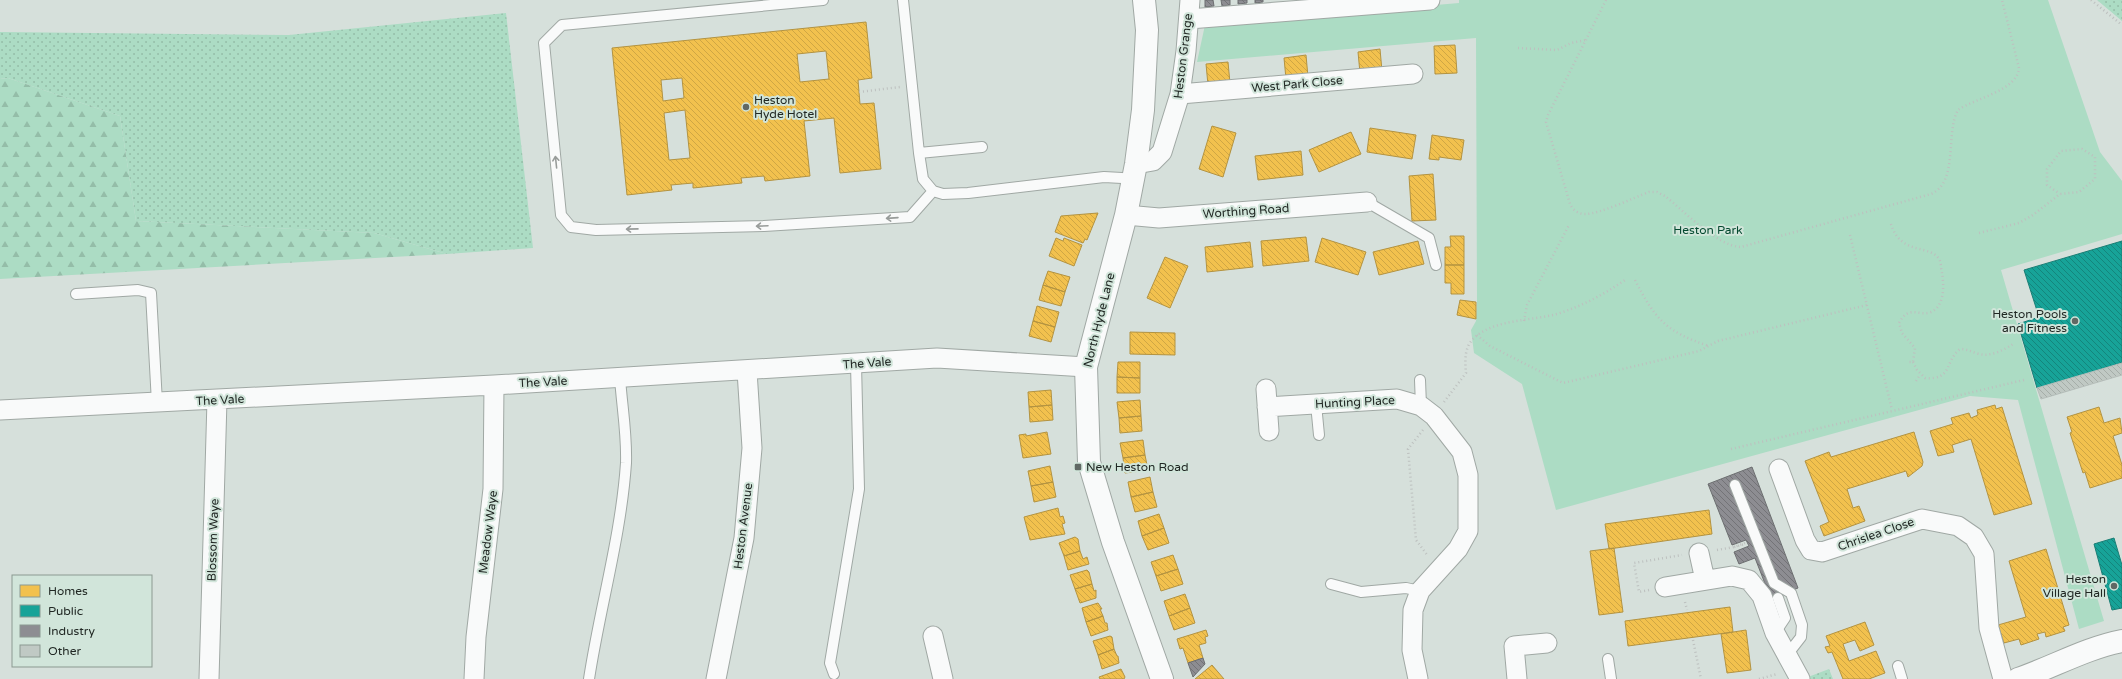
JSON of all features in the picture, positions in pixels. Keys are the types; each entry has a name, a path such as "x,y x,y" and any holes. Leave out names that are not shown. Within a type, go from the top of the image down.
{"street":[{"name":"North Hyde Lane","path":"1144,0 1146,30 1143,110 1135,173 1126,215 1086,367 1090,462 1112,542 1162,679"},
{"name":"Heston Grange","path":"1135,173 1153,161 1162,152 1180,94 1190,0"},
{"path":"1189,19 1430,0"},
{"name":"West Park Close","path":"1180,94 1414,74"},
{"name":"Worthing Road","path":"1126,215 1159,218 1367,202"},
{"name":"The Vale","path":"0,410 217,400 747,371 937,358 1086,367"},
{"name":"Heston Avenue","path":"716,679 744,538 752,448 747,371"},
{"name":"Meadow Waye","path":"474,679 476,637 494,489 494,385"},
{"name":"Hunting Place","path":"1269,431 1266,398 1316,404 1397,399 1427,411"},
{"name":"Blossom Waye","path":"209,679 217,400"},
{"path":"1418,679 1412,650 1412,610 1420,591 1458,549 1468,531 1468,475 1462,452 1427,411"},
{"name":"Chrislea Close","path":"1779,469 1805,540 1811,550 1822,552 1922,518 1958,526 1974,537 1984,554 1989,628 2003,679"},
{"path":"1699,553 1705,580"},
{"path":"1664,587 1732,576 1750,580 1762,596 1775,633 1800,679"},
{"path":"933,636 943,679"},
{"path":"2018,679 2044,670 2099,646 2122,640"},
{"path":"1517,679 1514,646 1547,643"}],"lane":[{"path":"823,0 562,25 544,43 562,215 571,227 596,230 764,226 910,216 933,191"},
{"path":"903,0 923,179 933,191 943,194 968,193 1104,177 1122,178 1135,173"},
{"path":"919,153 982,147"},
{"path":"1367,202 1429,238 1436,264"},
{"path":"76,294 138,290 150,293 157,403"},
{"path":"834,674 830,663 858,489 856,364"},
{"path":"590,679 594,648 617,537 626,463 626,433 620,378"},
{"path":"1420,380 1427,411"},
{"path":"1316,404 1319,434"},
{"path":"1735,485 1774,583 1791,593 1802,625 1801,637 1787,656"},
{"path":"1331,584 1361,592 1406,588 1420,591"},
{"path":"1775,633 1785,618 1778,598"},
{"path":"1608,659 1611,679"},
{"path":"1898,666 1902,679"}],"path":[{"path":"1606,0 1548,115 1546,122 1572,208 1580,214 1592,213 1649,192 1657,192 1665,196 1721,241 1734,247 1741,247 1931,194 1942,187 1948,171 1953,121 1958,110 2011,84 2018,74 2019,68 2002,0"},
{"path":"2091,0 2122,24"},
{"path":"1518,48 1557,50 1571,43 1586,40"},
{"path":"859,92 912,85"},
{"path":"1979,233 2019,223 2033,215 2060,194 2080,192 2095,179 2095,157 2082,149 2061,151 2047,168 2047,185 2060,194"},
{"path":"1891,224 1893,231 1901,242 1932,253 1940,260 1943,288 1942,299 1935,310 1927,313 1909,313 1904,316 1899,323 1902,333 1915,348 1913,362 1920,375 1931,379 1945,374 1960,349 1965,349 1982,355 2002,350 2013,344"},
{"path":"1524,321 1527,306 1569,225"},
{"path":"1850,235 1892,410"},
{"path":"1439,571 1416,540 1408,449 1427,411 1466,373 1465,357 1471,340 1477,335 1494,327 1556,314 1600,297 1625,280"},
{"path":"1634,280 1650,308 1668,328 1691,340 1709,346"},
{"path":"1477,335 1490,346 1562,383 1699,351 1718,341 1867,305"},
{"path":"1907,362 1913,362"},
{"path":"1916,381 1920,375"},
{"path":"1731,449 2024,380"},
{"path":"1664,587 1639,592 1634,563 1735,547 1746,542"},
{"path":"1693,640 1701,679"}],"green space":[{"name":"Heston Park","path":"1459,0 2048,0 2100,152 2122,181 2122,234 2001,270 2104,621 2079,629 2018,400 1970,396 1556,510 1522,384 1474,353 1471,330 1476,321 1477,303 1476,38 1197,62 1205,25 1459,3"},
{"path":"2097,0 2122,0 2122,21"},
{"path":"506,13 533,248 447,254 374,233 136,221 120,116 8,78 0,79 0,32 289,35"},
{"path":"8,78 120,116 136,221 374,233 447,254 0,279 0,79"},
{"path":"1829,669 1833,679 1810,679 1808,677"}],"building: Homes":[{"name":"Heston Hyde Hotel","path":"866,22 872,78 858,80 860,104 874,103 881,169 840,173 834,118 804,121 810,176 765,181 764,176 741,178 742,183 693,188 693,183 671,185 672,190 627,195 612,48","holes":["826,51 829,79 800,82 797,54","682,78 684,98 663,101 661,80","685,110 690,158 669,160 664,113"]},
{"path":"1455,45 1457,73 1435,74 1434,46"},
{"path":"1380,49 1382,71 1360,73 1358,52"},
{"path":"1306,55 1308,77 1286,79 1284,58"},
{"path":"1228,62 1230,83 1208,85 1206,64"},
{"path":"1212,126 1236,133 1223,177 1199,169"},
{"path":"1370,128 1416,135 1412,159 1367,152"},
{"path":"1351,132 1361,154 1319,172 1309,150"},
{"path":"1432,135 1464,140 1461,160 1439,157 1439,160 1429,159"},
{"path":"1301,151 1303,175 1258,180 1255,156"},
{"path":"1433,174 1436,220 1412,221 1409,176"},
{"path":"1098,213 1087,240 1085,239 1083,243 1055,232 1061,216"},
{"path":"1450,236 1464,236 1464,265 1445,265 1445,247 1451,247"},
{"path":"1306,237 1309,261 1263,266 1261,241"},
{"path":"1056,238 1063,241 1064,238 1082,245 1074,266 1049,256"},
{"path":"1322,238 1366,252 1358,275 1315,262"},
{"path":"1418,241 1424,264 1379,275 1373,252"},
{"path":"1250,242 1253,267 1207,272 1205,247"},
{"path":"1165,257 1188,266 1170,308 1147,298"},
{"path":"1445,265 1464,265 1464,294 1451,294 1451,283 1445,283"},
{"path":"1048,271 1070,277 1065,292 1043,285"},
{"path":"1043,285 1065,292 1061,306 1039,300"},
{"path":"1460,300 1476,302 1476,319 1457,315"},
{"path":"1037,306 1059,312 1055,327 1033,321"},
{"path":"1033,321 1055,327 1051,342 1029,336"},
{"path":"1130,332 1175,333 1175,355 1130,354"},
{"path":"1118,362 1140,362 1140,378 1117,377"},
{"path":"1117,377 1140,378 1140,393 1117,393"},
{"path":"1051,390 1052,405 1029,407 1028,392"},
{"path":"1140,400 1141,416 1119,418 1117,402"},
{"path":"1052,405 1053,420 1030,422 1029,407"},
{"path":"1995,405 1996,409 2002,407 2032,504 1994,515 1971,439 1952,445 1954,452 1938,456 1930,431 1953,424 1951,418 1969,413 1971,418 1978,415 1977,410"},
{"path":"2099,407 2104,423 2120,418 2122,433 2113,436 2122,465 2122,478 2090,488 2085,472 2083,473 2070,433 2072,432 2067,417"},
{"path":"1141,416 1142,431 1120,433 1119,418"},
{"path":"1047,432 1051,454 1023,458 1019,435 1026,434 1026,436"},
{"path":"1914,432 1923,462 1922,466 1908,477 1906,471 1847,489 1853,508 1859,506 1865,521 1824,536 1820,526 1829,522 1805,461 1829,452 1831,457"},
{"path":"1143,440 1145,455 1123,458 1120,443"},
{"path":"1145,455 1148,470 1125,473 1123,458"},
{"path":"1050,466 1053,482 1031,486 1028,471"},
{"path":"1150,477 1153,492 1131,497 1128,482"},
{"path":"1053,482 1056,497 1034,502 1031,486"},
{"path":"1153,492 1157,507 1135,512 1131,497"},
{"path":"1058,508 1060,517 1063,516 1065,523 1062,524 1065,534 1030,540 1024,517"},
{"path":"1709,510 1712,534 1609,549 1605,524"},
{"path":"1159,514 1164,528 1142,536 1138,521"},
{"path":"1164,528 1169,543 1148,550 1142,536"},
{"path":"1075,537 1078,539 1080,551 1064,556 1059,543"},
{"path":"1614,548 1623,612 1599,615 1590,551"},
{"path":"2046,549 2069,625 2063,627 2065,631 2046,637 2045,632 2037,634 2039,639 2021,645 2019,639 2004,643 1998,625 2026,617 2009,561"},
{"path":"1080,551 1083,559 1087,557 1089,564 1068,570 1064,556"},
{"path":"1173,555 1178,569 1156,576 1151,562"},
{"path":"1178,569 1183,584 1161,591 1156,576"},
{"path":"1087,570 1089,572 1092,584 1075,589 1070,575"},
{"path":"1092,584 1094,591 1096,590 1096,598 1080,603 1075,589"},
{"path":"1185,594 1190,608 1169,616 1164,601"},
{"path":"1098,603 1102,609 1100,609 1103,616 1086,622 1082,608"},
{"path":"1730,607 1733,632 1628,646 1625,621"},
{"path":"1190,608 1195,623 1174,630 1169,616"},
{"path":"1103,616 1105,623 1107,623 1108,630 1091,636 1086,622"},
{"path":"1865,622 1874,645 1860,651 1855,640 1843,644 1849,661 1876,651 1885,673 1869,679 1843,679 1832,652 1828,653 1825,647 1830,646 1826,636"},
{"path":"1206,630 1208,636 1205,637 1206,643 1199,645 1203,658 1188,663 1183,648 1180,649 1177,639"},
{"path":"1746,630 1751,670 1727,673 1721,634"},
{"path":"1110,636 1112,637 1114,649 1098,655 1093,641"},
{"path":"1114,649 1118,656 1119,663 1102,669 1098,655"},
{"path":"1212,665 1224,679 1195,679"},
{"path":"1121,669 1125,677 1124,679 1100,679 1099,677"}],"building: Public":[{"name":"Heston Pools and Fitness","path":"2122,241 2122,363 2101,369 2104,379 2049,396 2046,386 2037,388 2018,324 2039,317 2024,270"},
{"name":"Heston Village Hall","path":"2114,538 2122,565 2122,608 2112,610 2094,544"}],"building: Industry":[{"path":"1205,0 1213,0 1214,6 1205,7"},
{"path":"1221,0 1230,0 1230,5 1222,6"},
{"path":"1238,0 1247,0 1247,3 1238,4"},
{"path":"1255,0 1263,0 1263,2 1255,3"},
{"path":"1752,467 1798,588 1771,599 1755,558 1739,564 1734,552 1749,546 1746,540 1732,545 1708,484"},
{"path":"1203,658 1205,664 1193,677 1188,663"}],"building: Other":[{"path":"2122,363 2122,375 2041,399 2037,388"}],"place":[{"name":"Heston Hyde Hotel","path":"746,107"},
{"name":"Heston Pools and Fitness","path":"2075,321"},
{"name":"New Heston Road","path":"1078,467"},
{"name":"Heston Village Hall","path":"2114,586"}]}
